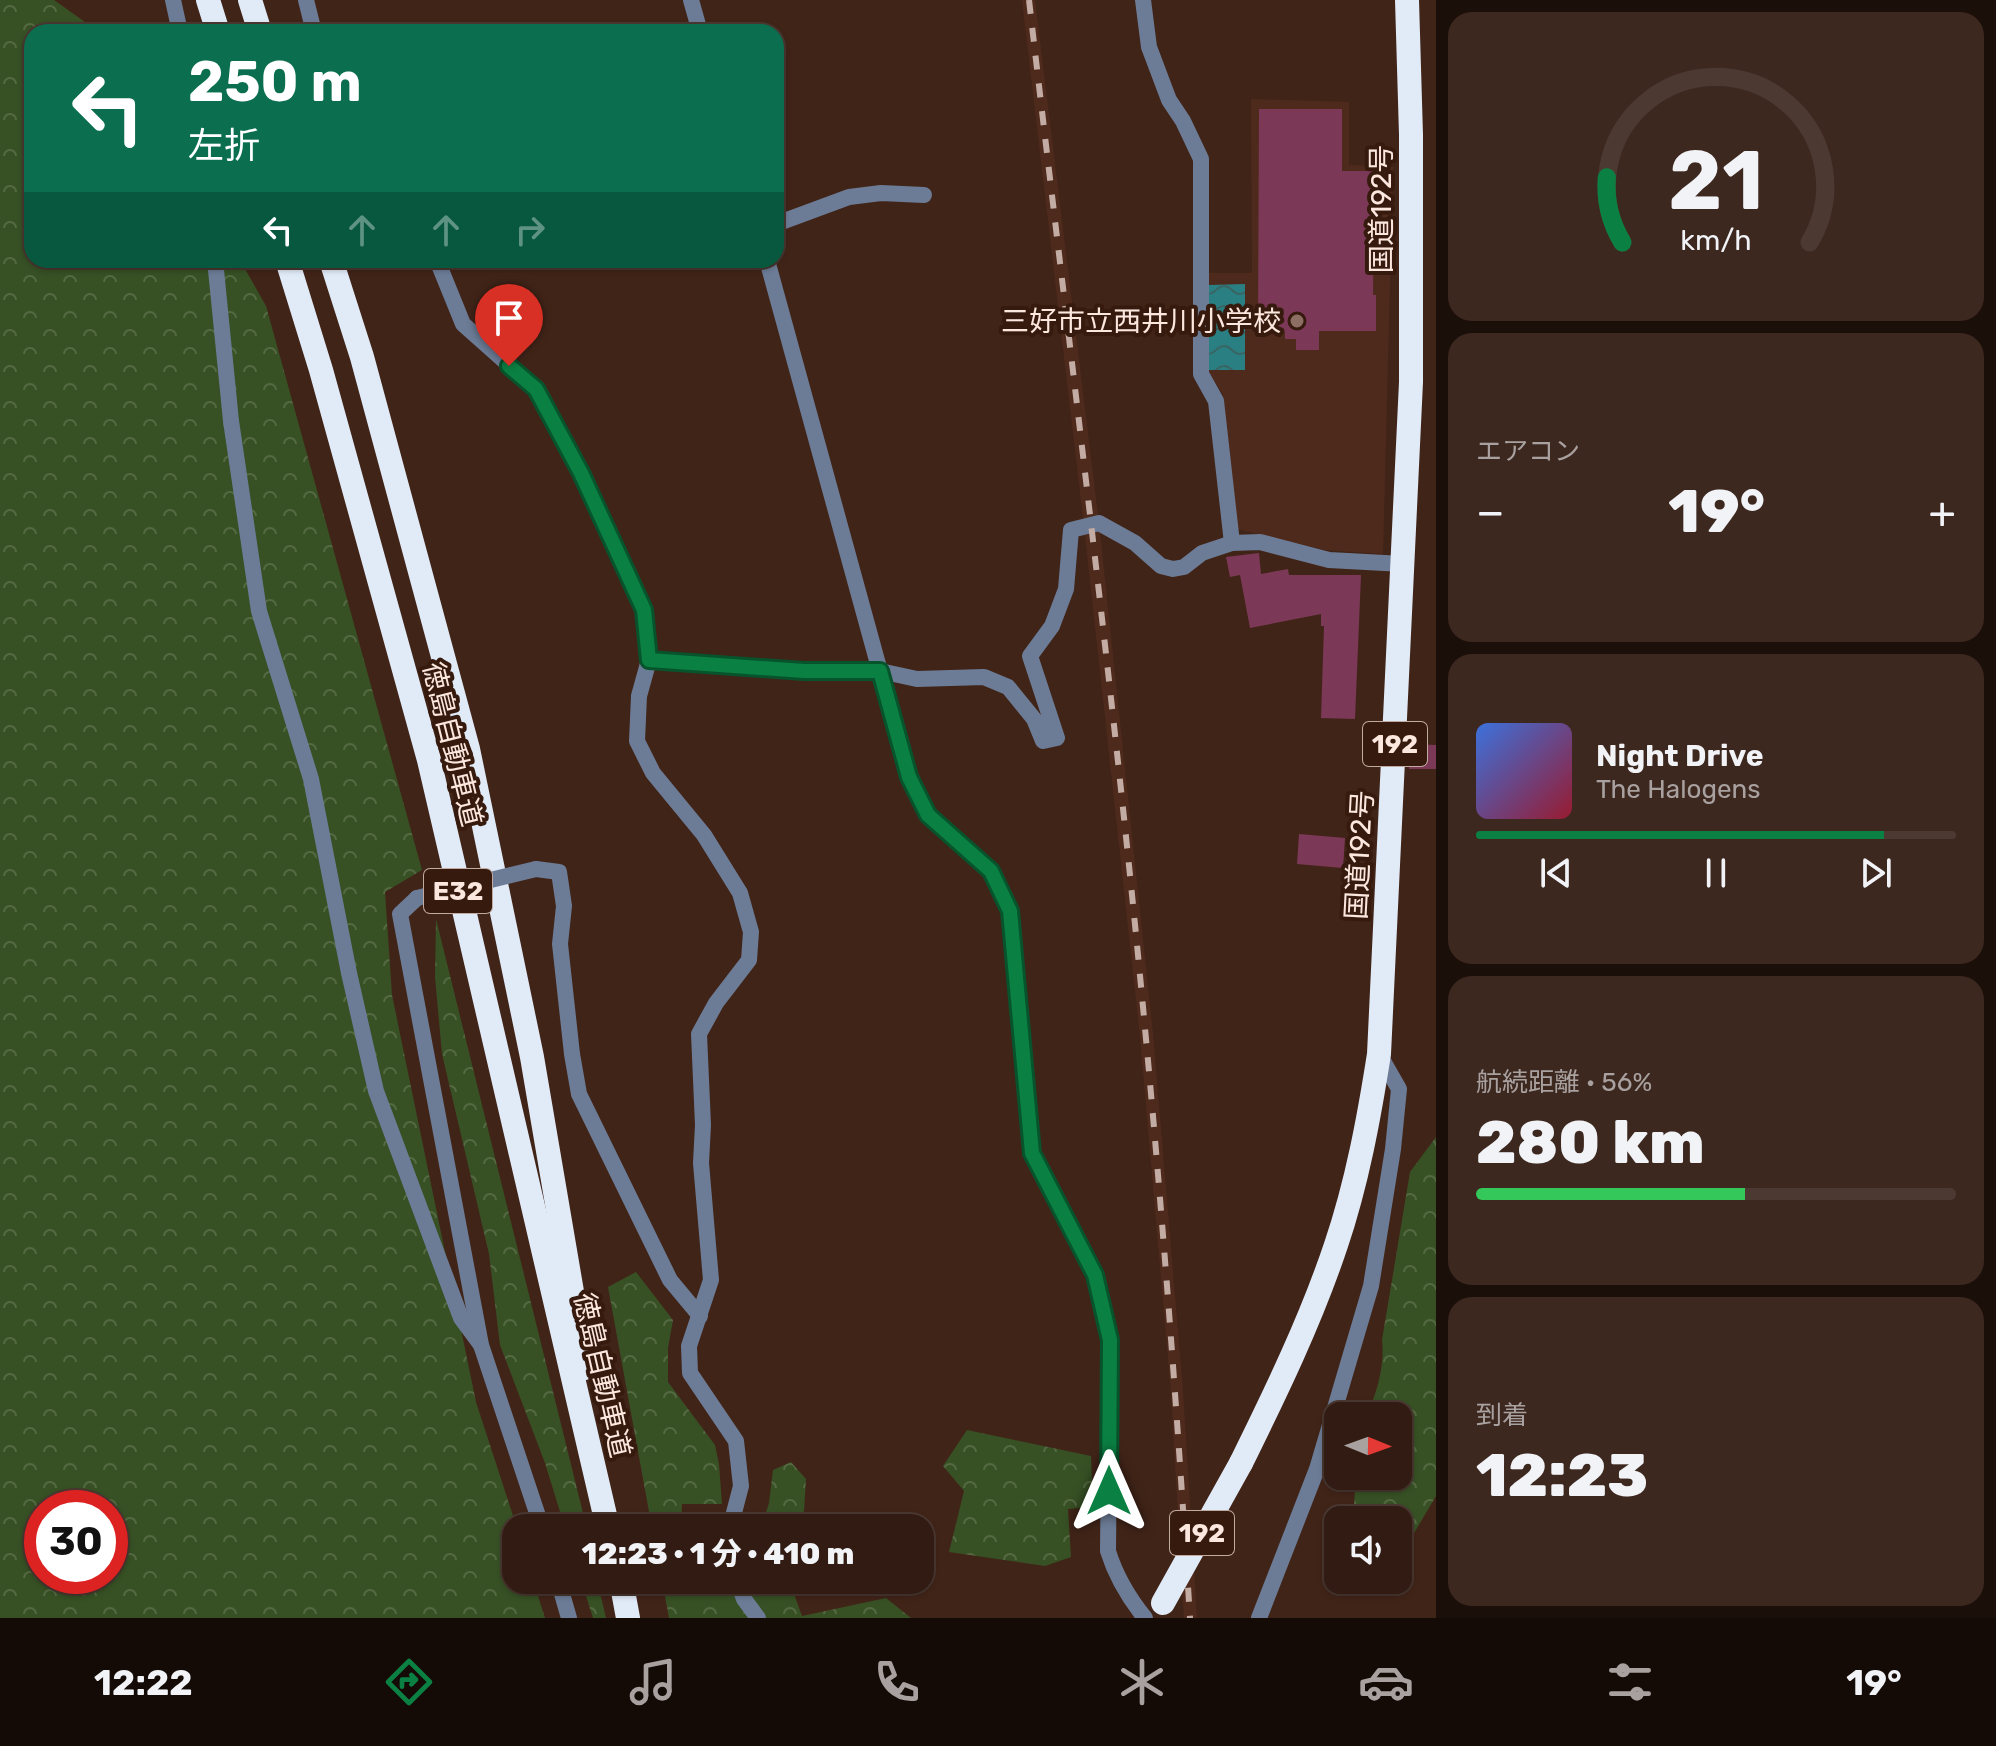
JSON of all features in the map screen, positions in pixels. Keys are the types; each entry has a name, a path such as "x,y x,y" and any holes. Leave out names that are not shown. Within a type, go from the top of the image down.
{"highway":[{"path":"208,0 216,24"},
{"path":"250,0 258,24"},
{"name":"国道192号","path":"1154,1613 1241,1463 1287,1368 1337,1243 1368,1120 1379,1054 1411,382 1411,135 1407,0"},
{"name":"徳島自動車道","path":"289,268 321,370 429,760 607,1514"},
{"name":"徳島自動車道","path":"334,268 362,357 468,749 532,1057 608,1514"},
{"path":"624,1594 628,1618"}],"street":[{"path":"173,0 178,24"},
{"path":"306,0 312,24"},
{"path":"691,0 698,24"},
{"path":"1143,0 1149,47 1169,100 1201,159 1201,374 1216,401 1232,543"},
{"path":"784,221 849,197 881,193 924,195"},
{"path":"216,268 231,421 259,611 311,779 376,1091 461,1318 481,1345"},
{"path":"440,268 463,324 536,389 574,459 644,610 649,660 639,696 637,741 653,773 704,835 740,893 751,932 749,960 716,1003 699,1034 703,1125 701,1163 711,1280 689,1346 690,1373 736,1441 741,1486 734,1514"},
{"path":"769,268 909,777 928,815 991,871 1010,911 1032,1153 1095,1275 1110,1340 1108,1551 1122,1587 1154,1613"},
{"path":"649,660 804,671 880,671 917,679 984,677 1008,687 1034,719 1043,741 1057,738 1030,656 1052,626 1066,589 1071,530 1099,523 1135,543 1161,566 1173,569 1184,567 1202,553 1232,543 1260,542 1329,560 1403,564"},
{"path":"537,1514 481,1345 400,914 417,898 536,869 559,872 564,906 560,944 579,1094 670,1280 700,1316"},
{"path":"1259,1618 1321,1456 1371,1286 1393,1149 1399,1089 1379,1054"},
{"path":"562,1594 569,1618"},
{"path":"742,1594 758,1618"}],"shaded area":[{"path":"1022,0 1035,0 1099,523 1153,1034 1183,1391 1197,1618 1184,1618 1171,1393 1140,1036"},
{"name":"三好市立西井川小学校","path":"1251,99 1349,102 1349,165 1393,167 1383,554 1325,550 1237,529 1223,395 1206,368 1205,273 1252,273"}],"green space":[{"path":"0,0 54,0 88,24 24,24 24,268 245,268 266,306 422,870 385,892 392,995 476,1402 512,1514 502,1514 502,1594 537,1594 545,1618 0,1618"},
{"path":"436,919 583,1514 561,1514 545,1463 500,1345 489,1254 442,1054 435,977"},
{"path":"1436,1137 1436,1496 1412,1536 1412,1506 1354,1505 1355,1490 1412,1490 1412,1402 1372,1402 1381,1369 1382,1340 1410,1172"},
{"path":"636,1272 673,1320 668,1348 668,1382 715,1445 722,1504 682,1504 682,1514 649,1514 608,1287"},
{"path":"967,1430 1091,1456 1093,1507 1068,1509 1071,1557 1045,1566 949,1552 964,1491 943,1466"},
{"path":"791,1462 806,1479 802,1514 765,1514 773,1470"},
{"path":"585,1594 600,1594 606,1618 593,1618"},
{"path":"665,1594 794,1594 802,1616 886,1598 911,1618 669,1618"}],"water":[{"path":"1245,284 1245,370 1209,370 1209,285"}],"building":[{"path":"1259,109 1342,109 1342,171 1374,171 1373,295 1376,295 1376,331 1319,331 1319,350 1296,350 1296,339 1285,339 1285,332 1258,332"},
{"path":"1259,553 1261,574 1288,569 1289,575 1361,575 1355,719 1321,718 1324,626 1321,626 1321,614 1250,628 1240,575 1230,577 1226,557"},
{"path":"1410,744 1436,745 1436,769 1409,769"},
{"path":"1299,834 1345,838 1343,868 1297,864"}],"railway":[{"path":"1029,0 1133,909 1165,1256 1190,1618"}],"place":[{"name":"三好市立西井川小学校","path":"1297,321"}],"route":[{"path":"509,366 536,389 581,473 644,610 649,660 804,671 880,671 909,777 928,815 991,871 1010,911 1032,1153 1095,1275 1110,1340 1109,1491"}]}
